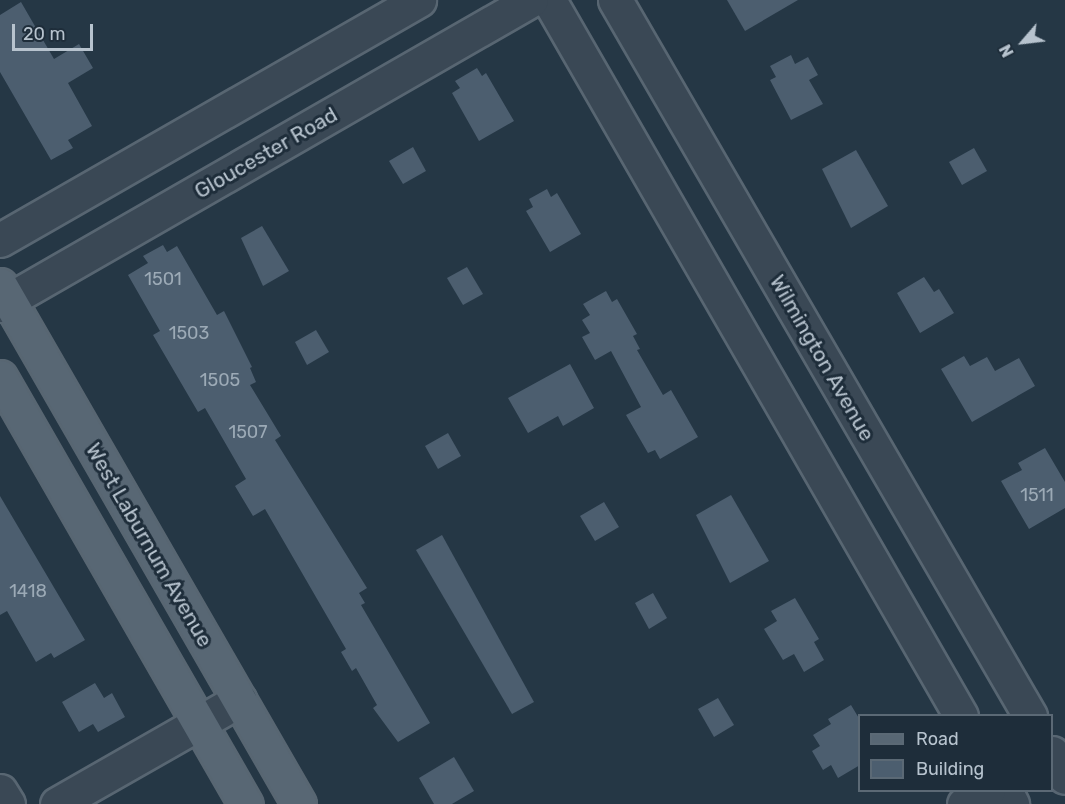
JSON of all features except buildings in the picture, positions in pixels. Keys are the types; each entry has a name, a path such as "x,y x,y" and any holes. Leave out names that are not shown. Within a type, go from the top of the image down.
{"main road":[{"name":"West Laburnum Avenue","path":"3,297 299,804"},
{"path":"0,377 246,804"}],"street":[{"path":"0,240 419,0"},
{"name":"Gloucester Road","path":"3,297 531,0"},
{"path":"549,0 960,714"},
{"name":"Wilmington Avenue","path":"615,0 1029,714"},
{"path":"57,804 239,700"},
{"path":"1053,756 1065,777"},
{"path":"0,790 8,804"},
{"path":"964,804 985,792"}]}
